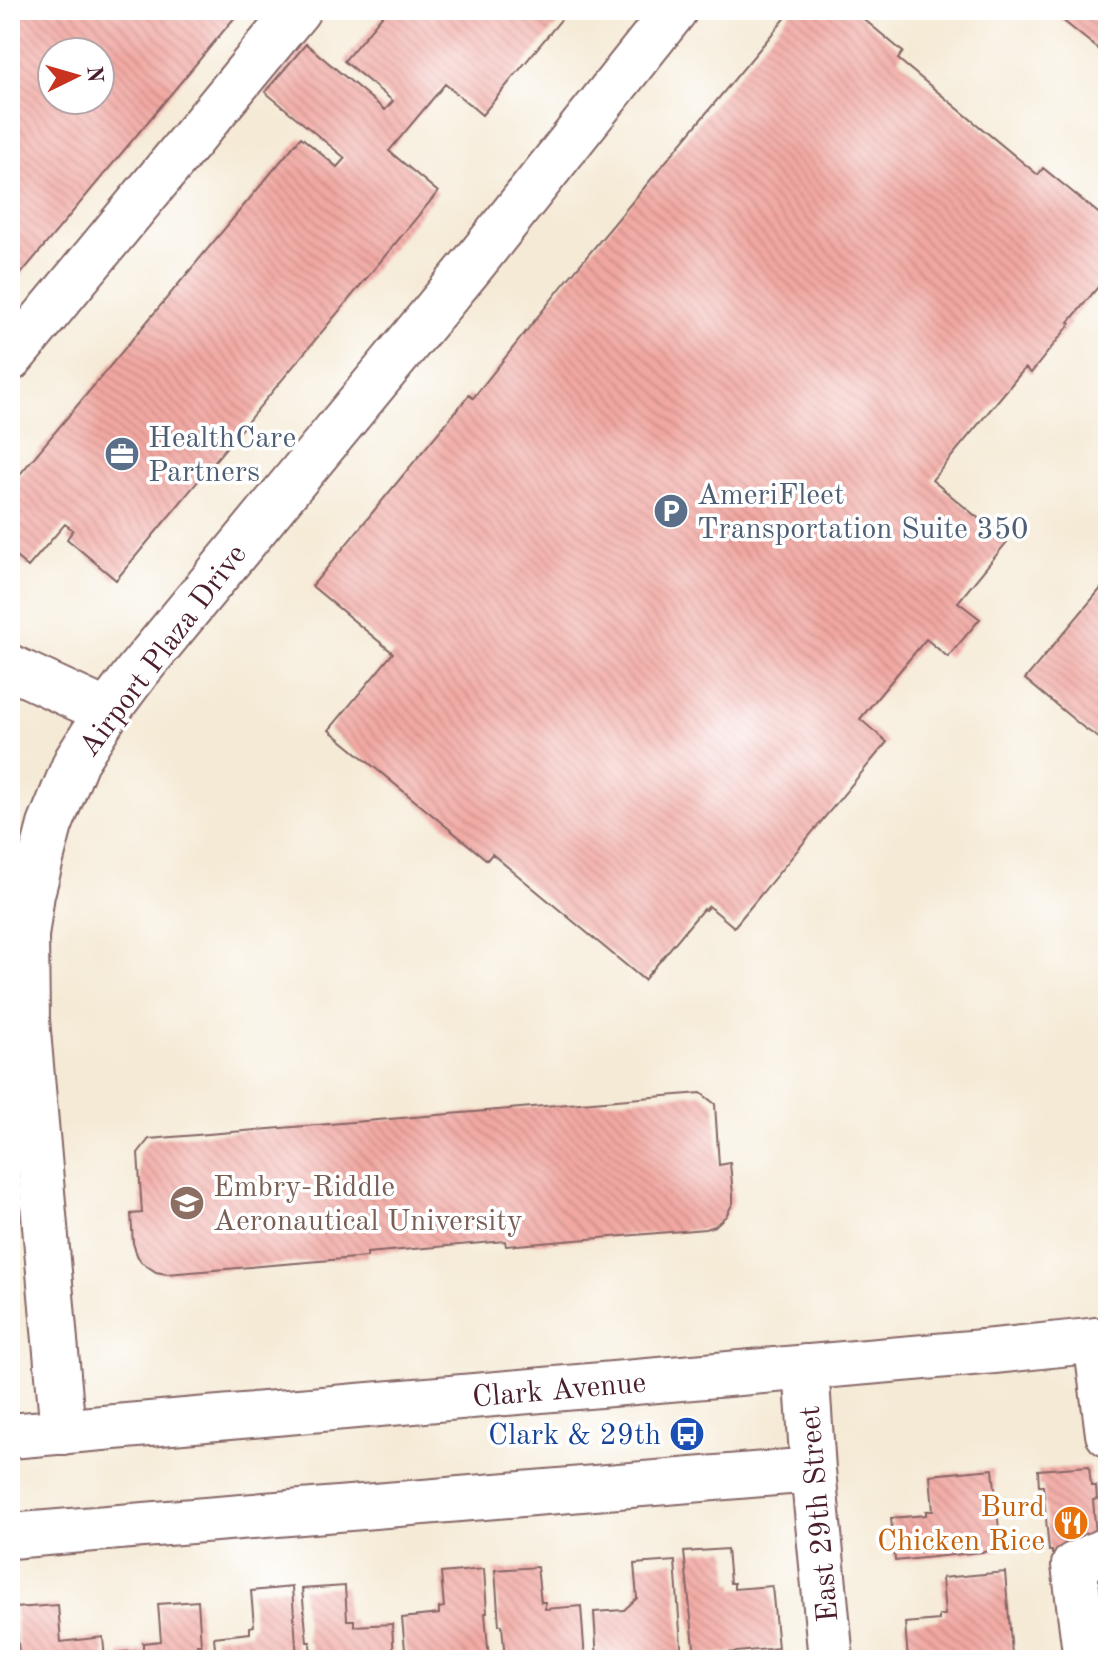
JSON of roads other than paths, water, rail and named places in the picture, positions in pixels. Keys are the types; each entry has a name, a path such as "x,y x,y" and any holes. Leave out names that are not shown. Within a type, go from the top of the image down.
{"street":[{"path":"10,359 298,10"},
{"name":"Airport Plaza Drive","path":"63,1432 18,937 50,825 76,761 137,672 474,263 675,10"},
{"path":"10,667 107,712"},
{"path":"1102,1340 1108,1434"},
{"name":"Clark Avenue","path":"10,1436 1102,1340"},
{"name":"East 29th Street","path":"806,1367 831,1660"},
{"path":"10,1536 813,1470"},
{"path":"1086,1660 1074,1565 1108,1549"}],"place":[{"name":"HealthCare Partners","path":"122,454"},
{"name":"AmeriFleet Transportation Suite 350","path":"671,511"},
{"name":"Embry-Riddle Aeronautical University","path":"187,1203"},
{"name":"Clark & 29th","path":"687,1434"},
{"name":"Burd Chicken Rice","path":"1071,1523"}]}
